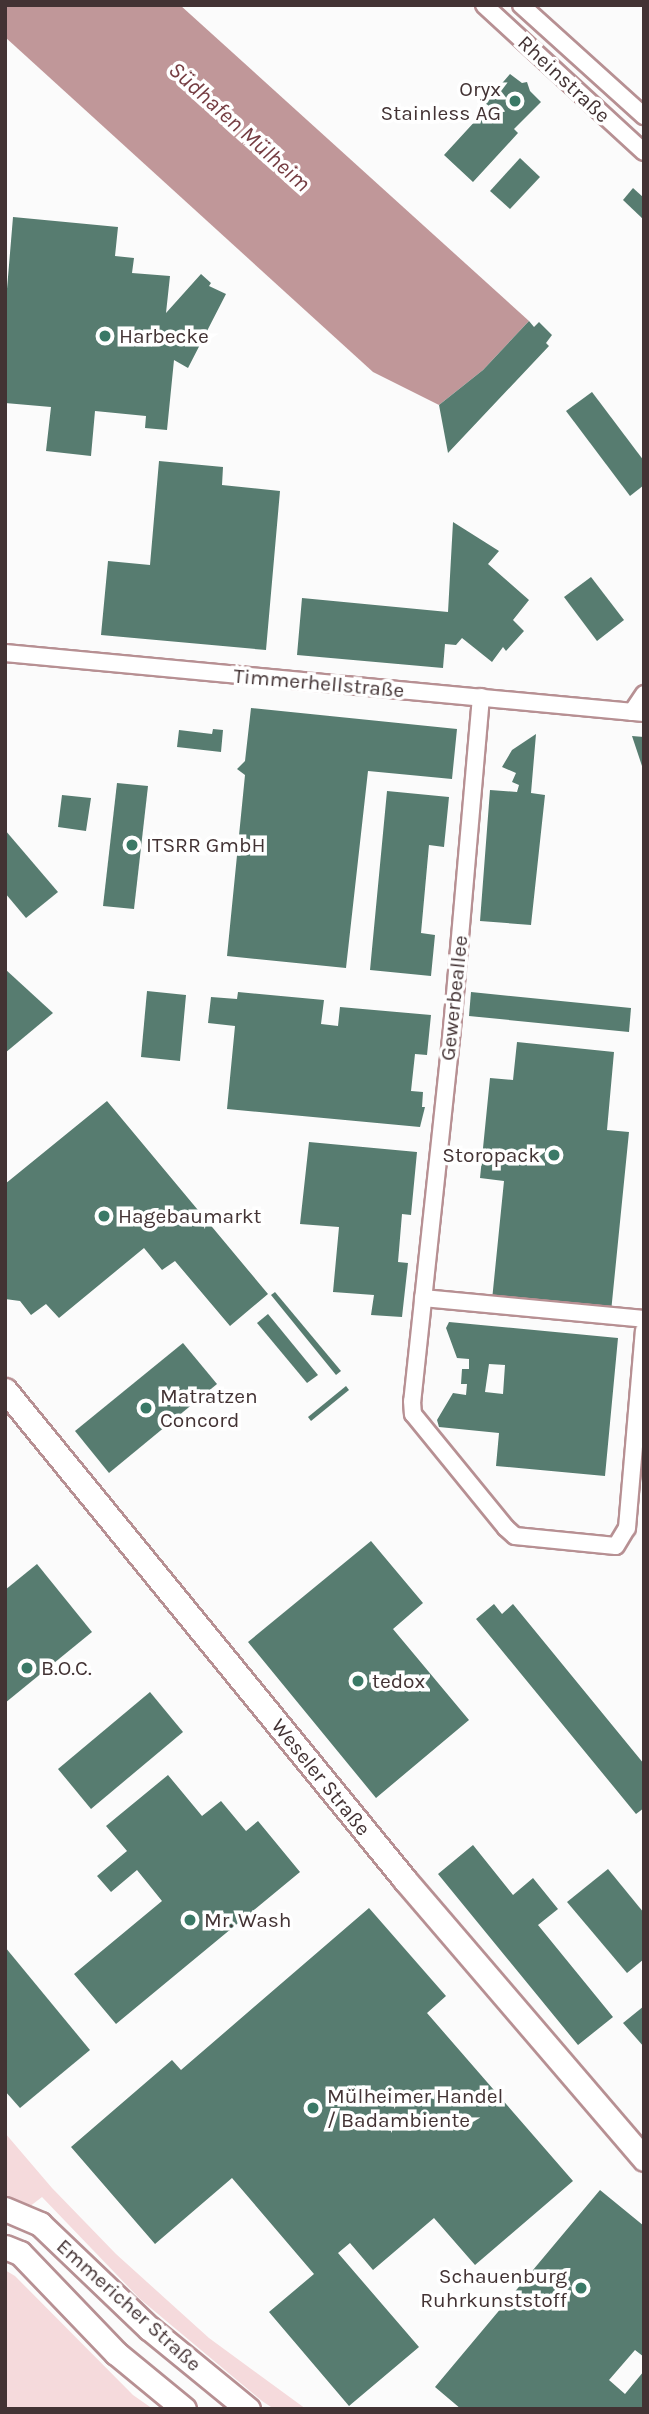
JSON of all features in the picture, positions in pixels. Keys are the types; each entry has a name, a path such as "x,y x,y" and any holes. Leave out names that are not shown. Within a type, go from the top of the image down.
{"main road":[{"name":"Weseler Straße","path":"5,1390 405,1880 644,2159"},
{"name":"Emmericher Straße","path":"5,2209 40,2224 149,2328 248,2409"},
{"name":"Emmericher Straße","path":"5,2247 20,2253 116,2353 184,2409"}],"street":[{"name":"Rheinstraße","path":"484,5 644,152"},
{"name":"Rheinstraße","path":"521,5 644,117"},
{"name":"Timmerhellstraße","path":"5,653 638,713 644,695"},
{"name":"Gewerbeallee","path":"481,697 452,1029 412,1401 416,1421 515,1536 616,1546 623,1539 627,1528 644,1331"},
{"path":"423,1298 644,1319"}],"shaded area":[{"path":"5,2133 52,2188 116,2254 209,2338 306,2409 274,2409 262,2401 140,2299 42,2197 29,2207 5,2199"},
{"path":"5,2270 15,2276 133,2395 153,2409 5,2409"}],"water":[{"name":"Südhafen Mülheim","path":"5,5 180,5 529,321 483,370 439,405 373,372 5,37"}],"building":[{"path":"510,74 522,83 527,82 530,91 541,102 514,129 518,133 473,182 444,155 489,106 485,103"},
{"path":"520,158 540,177 510,209 490,191"},
{"path":"633,188 644,198 644,220 623,200"},
{"name":"Harbecke","path":"13,217 118,227 115,256 134,258 132,273 170,276 166,313 201,274 211,283 209,286 226,294 188,368 174,360 167,430 145,428 146,416 95,411 91,456 46,451 51,407 5,403 5,313"},
{"path":"529,321 534,327 539,322 552,335 546,343 549,346 448,453 439,405 483,370"},
{"path":"592,392 644,461 644,485 630,496 566,411"},
{"path":"159,461 223,467 222,485 280,491 266,650 101,635 108,561 150,565"},
{"path":"453,522 499,551 488,564 529,600 513,620 524,631 506,651 503,647 492,662 462,638 456,645 445,644 443,668 297,655 302,598 448,612"},
{"path":"591,577 624,620 597,641 564,597"},
{"path":"251,708 457,729 452,779 368,771 346,968 227,956 245,775 237,769 245,761"},
{"path":"213,729 223,730 221,752 177,747 179,730 212,734"},
{"path":"536,734 531,793 545,795 531,925 480,921 490,790 517,792 519,785 512,782 516,773 502,767 512,750"},
{"path":"632,736 644,737 644,769 643,769"},
{"path":"117,783 148,786 134,909 103,906"},
{"path":"387,791 449,797 444,847 429,845 421,933 435,935 431,976 370,970"},
{"path":"62,795 91,798 86,831 58,827"},
{"path":"5,830 58,892 26,918 5,893"},
{"path":"5,969 53,1013 5,1053"},
{"path":"147,991 186,995 180,1061 141,1057"},
{"path":"238,992 324,1000 321,1024 338,1026 340,1007 431,1015 427,1055 415,1054 411,1091 423,1092 422,1107 425,1107 420,1127 227,1109 235,1026 208,1023 211,997 237,999"},
{"path":"471,992 631,1008 629,1032 469,1016"},
{"name":"Storopack","path":"517,1042 614,1052 607,1130 629,1132 611,1312 492,1300 504,1181 480,1178 490,1078 513,1080"},
{"name":"Hagebaumarkt","path":"107,1101 268,1294 230,1326 175,1261 162,1270 144,1248 59,1318 46,1304 31,1315 20,1301 5,1299 5,1184"},
{"path":"309,1142 417,1152 411,1215 402,1214 398,1262 408,1263 402,1317 371,1315 374,1295 333,1292 339,1227 300,1224"},
{"path":"275,1292 341,1371 336,1375 271,1295"},
{"path":"268,1314 318,1375 307,1383 257,1323"},
{"path":"449,1322 618,1338 605,1476 496,1466 499,1433 439,1427 437,1420 453,1393 466,1395 467,1384 461,1384 462,1369 469,1369 469,1359 457,1358 446,1328","holes":["489,1364 505,1365 503,1394 485,1392"]},
{"name":"Matratzen Concord","path":"183,1343 217,1384 109,1473 75,1431"},
{"path":"346,1386 349,1390 311,1421 308,1417"},
{"name":"tedox","path":"371,1541 423,1603 393,1629 469,1720 376,1798 248,1642"},
{"name":"B.O.C.","path":"37,1564 92,1632 5,1703 5,1590"},
{"path":"494,1604 502,1614 513,1604 644,1764 644,1808 636,1814 476,1619"},
{"path":"150,1692 183,1732 91,1809 58,1769"},
{"name":"Mr. Wash","path":"168,1775 202,1816 221,1801 246,1831 258,1821 300,1872 116,2024 74,1974 162,1901 137,1870 111,1892 97,1876 127,1851 106,1826"},
{"path":"473,1845 513,1895 533,1878 558,1909 538,1925 613,2017 578,2045 438,1874"},
{"path":"608,1869 644,1913 644,1959 627,1973 567,1902"},
{"name":"Mülheimer Handel / Badambiente","path":"369,1908 446,1996 427,2013 573,2181 475,2265 434,2218 373,2270 350,2243 338,2253 419,2347 349,2406 269,2312 314,2274 232,2178 155,2244 71,2147 172,2060 181,2070"},
{"path":"5,1947 90,2050 20,2108 5,2091"},
{"path":"644,2006 644,2047 623,2023"},
{"name":"Schauenburg Ruhrkunststoff","path":"600,2190 644,2226 644,2357 635,2350 609,2380 625,2394 644,2371 644,2406 641,2409 461,2409 435,2387"}],"place":[{"name":"Oryx Stainless AG","path":"515,101"},
{"name":"Harbecke","path":"105,336"},
{"name":"ITSRR GmbH","path":"132,845"},
{"name":"Storopack","path":"554,1155"},
{"name":"Hagebaumarkt","path":"104,1216"},
{"name":"Matratzen Concord","path":"146,1408"},
{"name":"B.O.C.","path":"27,1668"},
{"name":"tedox","path":"358,1681"},
{"name":"Mr. Wash","path":"190,1920"},
{"name":"Mülheimer Handel / Badambiente","path":"313,2108"},
{"name":"Schauenburg Ruhrkunststoff","path":"581,2288"}]}
